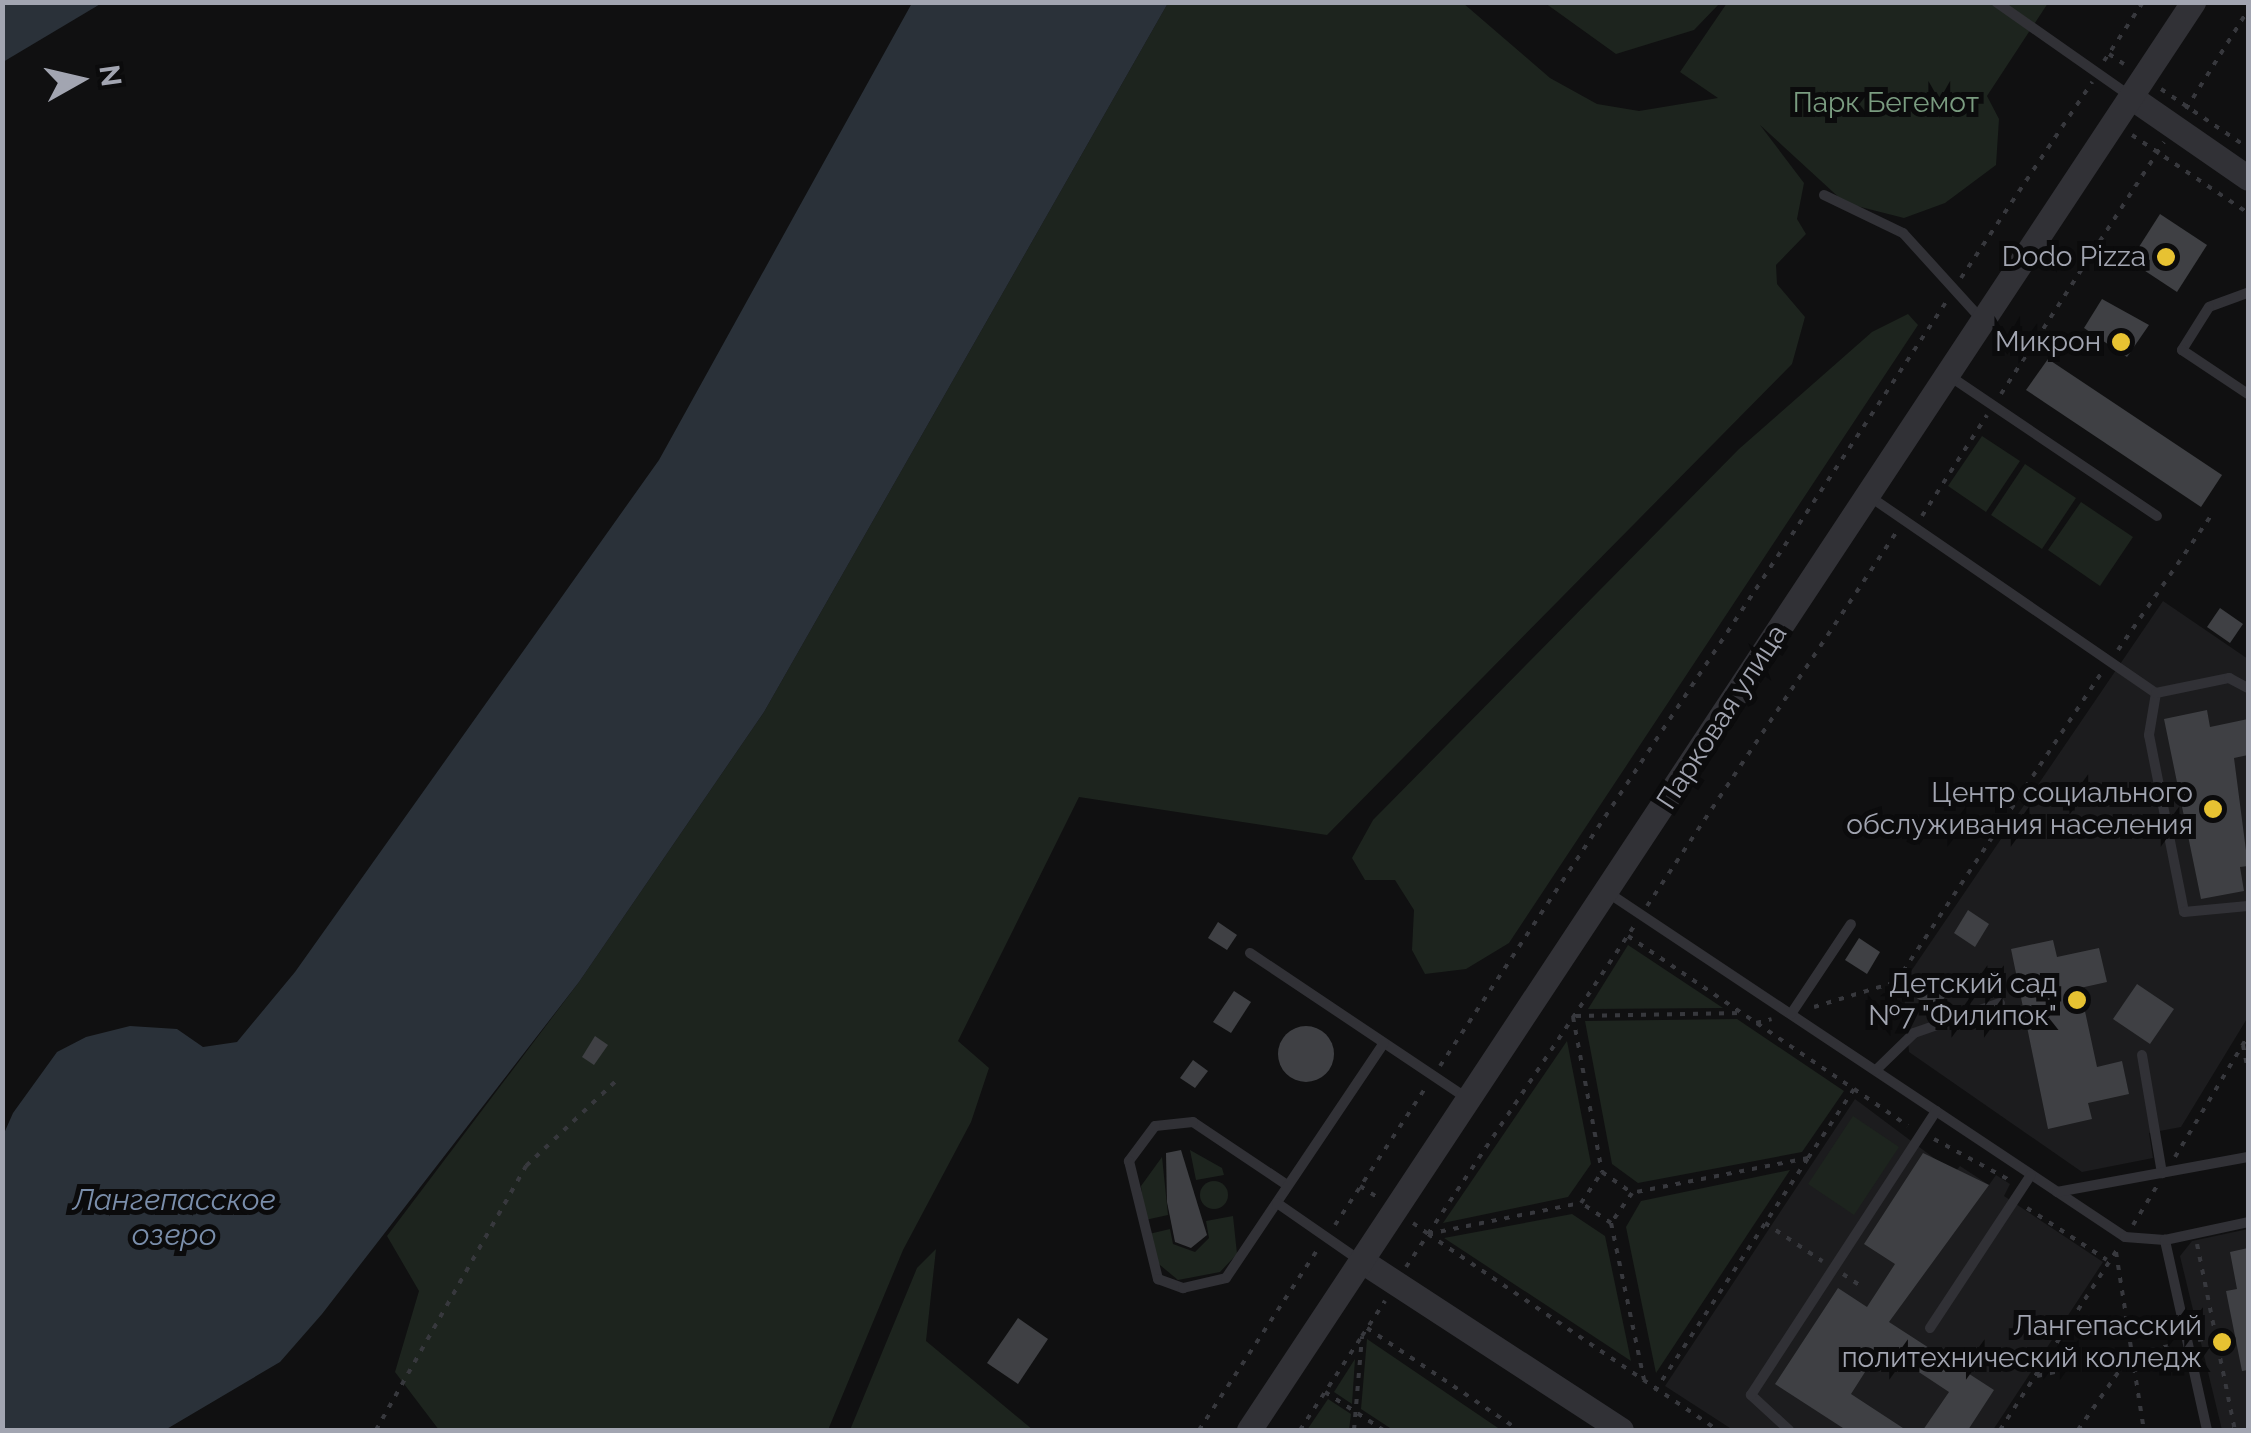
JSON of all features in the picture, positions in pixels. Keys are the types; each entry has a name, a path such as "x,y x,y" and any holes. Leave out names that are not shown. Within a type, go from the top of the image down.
{"street":[{"name":"Парковая улица","path":"1249,1430 2193,2"},
{"path":"2137,87 2180,118 2248,178"},
{"path":"1362,1261 1621,1430"}],"lane":[{"path":"1996,2 2098,72 2137,87"},
{"path":"1824,195 1903,233 1952,292 1983,321"},
{"path":"2247,294 2209,307 2182,350 2248,394"},
{"path":"1948,375 2157,516"},
{"path":"1868,496 2156,693 2229,678 2248,688"},
{"path":"2156,693 2149,735 2184,912 2248,906"},
{"path":"1606,892 2125,1237 2166,1240 2248,1222"},
{"path":"1791,1014 1851,924"},
{"path":"1250,953 1469,1100"},
{"path":"1876,1070 1914,1032 2000,1003"},
{"path":"1287,1185 1193,1122 1155,1126 1129,1161 1148,1259 1167,1285 1226,1278 1384,1043"},
{"path":"2142,1055 2162,1173"},
{"path":"1790,1430 1751,1395 1936,1111"},
{"path":"2056,1192 2248,1157"},
{"path":"1930,1328 2030,1175"},
{"path":"1277,1203 1362,1261"},
{"path":"2166,1240 2207,1430"}],"path":[{"path":"1199,1430 2143,2"},
{"path":"1300,1430 1641,915 1909,523 1994,406 2248,10"},
{"path":"2108,54 2137,87 2180,118 2248,148"},
{"path":"2081,100 2248,212"},
{"path":"1756,1024 1896,982 2212,514"},
{"path":"1628,936 1921,1133 2016,1183 2014,1199 2109,1261"},
{"path":"1574,1016 1741,1013"},
{"path":"1574,1016 1602,1172 1581,1203"},
{"path":"2244,1045 2248,1071"},
{"path":"376,1430 526,1166 618,1079"},
{"path":"1655,1390 1854,1090"},
{"path":"1645,1382 1612,1223 1632,1193 1808,1158"},
{"path":"1602,1172 1632,1193"},
{"path":"1428,1234 1581,1203 1612,1223"},
{"path":"2120,1218 2151,1227"},
{"path":"1765,1223 1864,1288"},
{"path":"2195,1233 2235,1430"},
{"path":"1428,1234 1717,1430"},
{"path":"2116,1252 2144,1430"},
{"path":"1367,1328 1519,1430"},
{"path":"2035,1376 2228,1334"},
{"path":"1354,1430 1362,1336"},
{"path":"2078,1430 2131,1354"},
{"path":"1326,1392 1382,1430"}],"shaded area":[{"path":"2163,601 2248,659 2248,1017 2181,1127 2149,1133 2153,1158 2082,1172 1909,1052 1903,983"},
{"path":"1855,1099 1954,1173 1960,1166 1989,1185 1996,1175 2010,1184 2004,1196 2103,1262 1993,1430 1733,1430 1665,1386"},
{"name":"Лангепасский политехнический колледж","path":"2248,1229 2248,1430 2222,1430 2180,1256 2192,1241"}],"green space":[{"name":"Парк Бегемот","path":"1168,3 1463,3 1550,78 1597,104 1639,111 1718,98 1680,72 1727,3 2048,3 1987,96 1999,119 1996,165 1945,203 1904,218 1845,203 1760,125 1804,183 1797,219 1806,234 1776,265 1777,284 1805,317 1792,364 1327,835 1079,797 958,1041 989,1068 971,1122 903,1250 828,1430 439,1430 395,1372 419,1291 387,1236 579,982 764,712"},
{"path":"1545,3 1720,3 1694,30 1616,54"},
{"path":"1908,314 1918,325 1509,943 1466,969 1425,974 1412,950 1414,910 1395,880 1365,880 1352,858 1373,820 1739,449 1872,332"},
{"path":"1982,436 2020,461 1986,512 1948,486"},
{"path":"2025,464 2076,498 2042,549 1991,515"},
{"path":"2081,502 2133,537 2100,586 2048,550"},
{"path":"1628,945 1723,1008 1588,1009"},
{"path":"1737,1019 1844,1091 1802,1152 1638,1183 1612,1164 1585,1021"},
{"path":"1567,1041 1591,1164 1568,1197 1443,1223"},
{"path":"1853,1116 1899,1147 1854,1215 1808,1184"},
{"path":"1190,1150 1222,1168 1224,1175 1196,1180"},
{"path":"1162,1157 1168,1215 1145,1220 1141,1186"},
{"path":"1790,1170 1656,1373 1626,1227 1641,1201"},
{"path":"1214,1181 1224,1185 1228,1195 1224,1205 1214,1209 1204,1205 1200,1195 1204,1185"},
{"path":"1572,1214 1605,1236 1631,1361 1444,1238"},
{"path":"1233,1216 1237,1254 1220,1272 1178,1280 1154,1260 1149,1234 1170,1229 1173,1244 1195,1252 1209,1238 1206,1221"},
{"path":"936,1249 926,1341 1033,1430 850,1430 917,1268"},
{"path":"1367,1339 1501,1430 1390,1428 1361,1409"},
{"path":"1355,1359 1352,1404 1334,1392"},
{"path":"1328,1399 1351,1414 1349,1430 1307,1430"}],"water":[{"path":"3,2 102,2 102,3 3,62"},
{"name":"Лангепасское озеро","path":"912,3 1168,3 764,712 579,982 322,1314 280,1362 165,1430 3,1430 2,1138 13,1113 57,1052 86,1037 130,1026 177,1029 203,1047 237,1042 295,972 659,460"}],"building":[{"name":"Dodo Pizza","path":"2160,214 2207,245 2177,292 2130,261"},
{"name":"Микрон","path":"2102,299 2149,325 2127,357 2084,328"},
{"path":"2048,359 2222,475 2201,507 2026,390"},
{"path":"2220,608 2243,624 2230,643 2207,627"},
{"name":"Центр социального обслуживания населения","path":"2207,710 2210,727 2248,719 2248,755 2234,758 2248,866 2240,867 2244,891 2201,899 2164,719"},
{"path":"1968,910 1989,924 1975,947 1954,933"},
{"path":"1218,922 1237,935 1227,950 1208,938"},
{"path":"1859,938 1880,952 1867,974 1845,960"},
{"path":"2053,940 2057,957 2099,948 2107,982 2080,988 2097,1067 2122,1061 2129,1094 2088,1103 2092,1119 2048,1129 2011,949"},
{"path":"1930,974 1951,988 1936,1010 1915,997"},
{"path":"2137,984 2174,1009 2150,1044 2113,1019"},
{"path":"1234,991 1251,1002 1231,1033 1213,1022"},
{"path":"1306,1026 1326,1034 1334,1054 1326,1074 1306,1082 1286,1074 1278,1054 1286,1034"},
{"path":"595,1036 608,1045 594,1065 582,1057"},
{"path":"1193,1060 1208,1071 1195,1088 1180,1078"},
{"path":"1181,1150 1207,1235 1191,1248 1175,1242 1167,1202 1166,1153"},
{"path":"1923,1153 1989,1185 1889,1322 1994,1390 1968,1430 1923,1430 1949,1392 1881,1347 1851,1394 1906,1430 1846,1430 1775,1384 1838,1288 1867,1307 1895,1264 1864,1244"},
{"path":"2248,1248 2248,1370 2242,1371 2226,1291 2237,1289 2230,1252"},
{"path":"1018,1318 1048,1339 1018,1384 987,1363"}],"place":[{"name":"Dodo Pizza","path":"2166,257"},
{"name":"Микрон","path":"2121,342"},
{"name":"Центр социального обслуживания населения","path":"2213,809"},
{"name":"Детский сад №7 \"Филипок\"","path":"2077,1000"},
{"name":"Лангепасский политехнический колледж","path":"2222,1342"}]}
